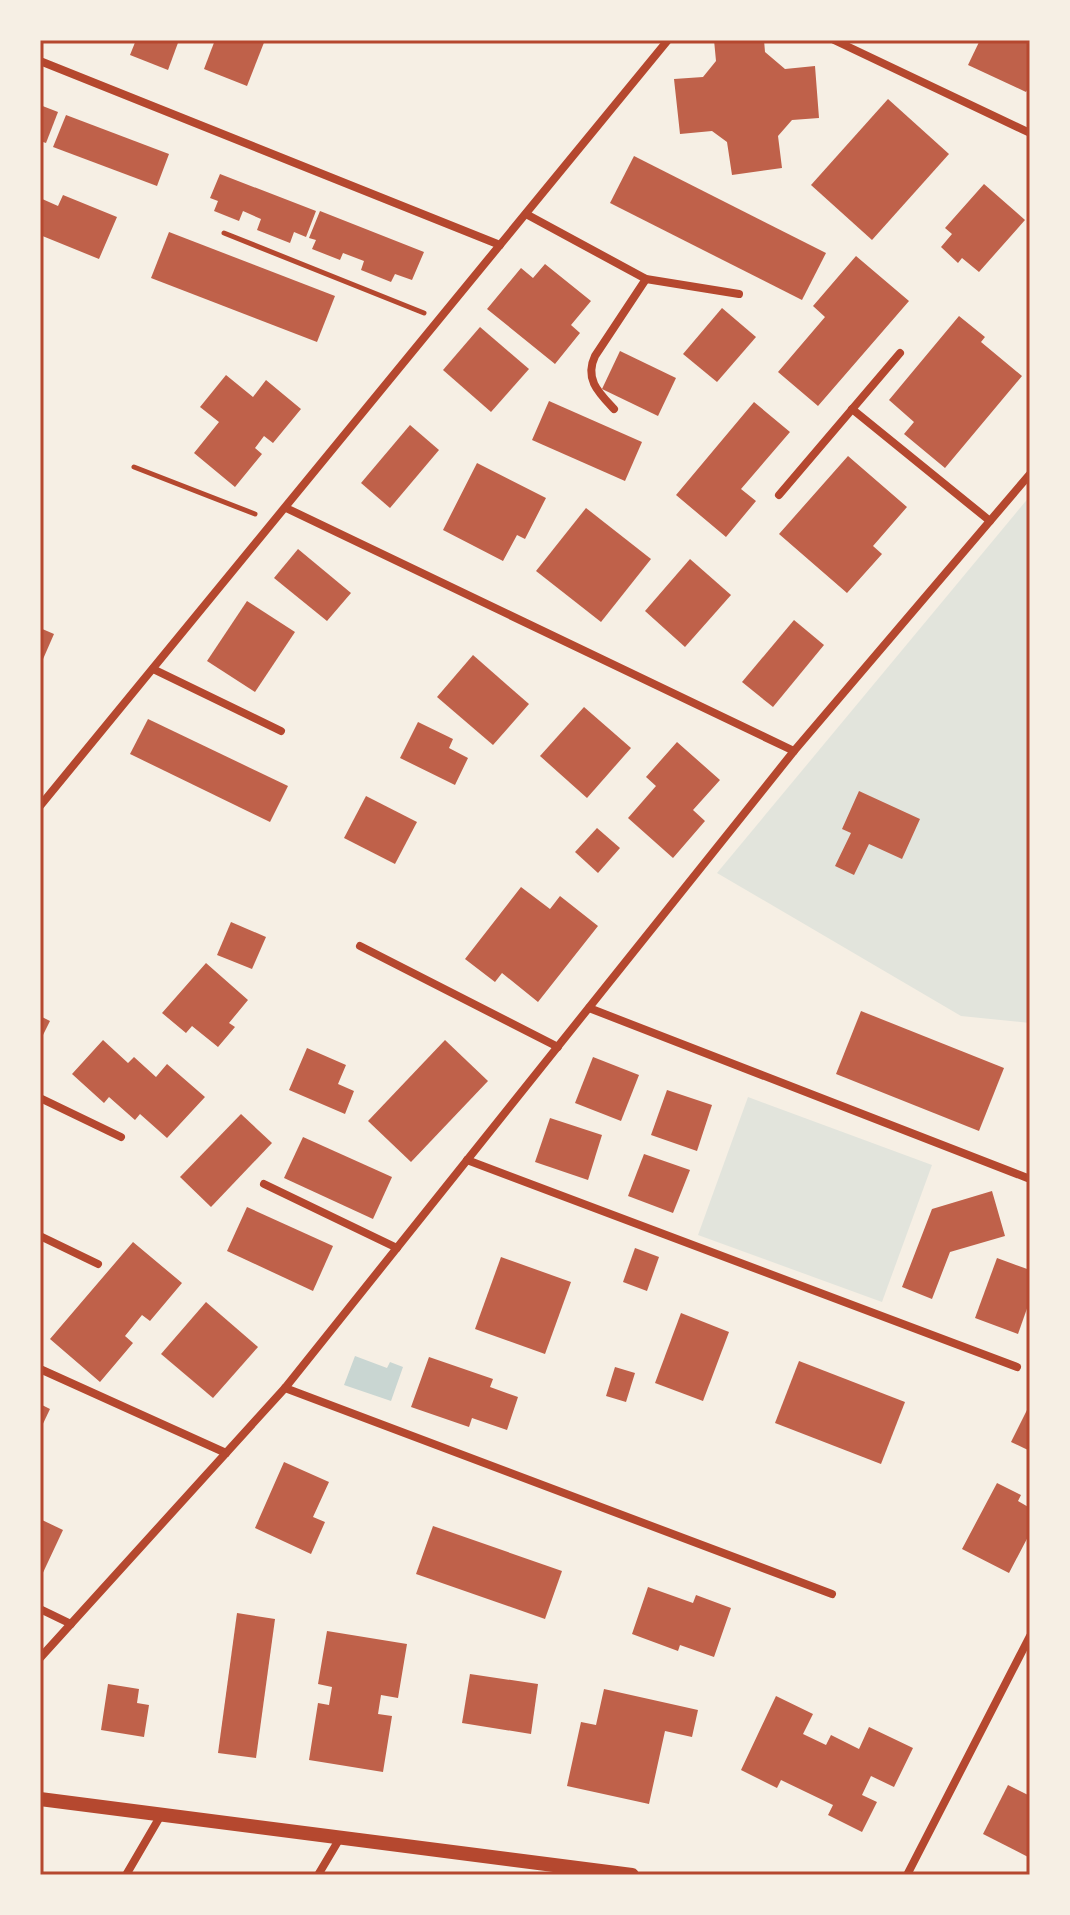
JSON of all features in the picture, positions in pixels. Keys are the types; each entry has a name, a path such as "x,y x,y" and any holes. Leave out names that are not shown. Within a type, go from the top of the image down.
{"street":[{"path":"40,806 668,40"},
{"path":"834,40 1030,133"},
{"path":"40,61 500,245"},
{"path":"526,214 646,279 739,294"},
{"path":"614,409 595,387 591,369 595,356 646,279"},
{"path":"779,495 900,353"},
{"path":"852,409 990,521"},
{"path":"40,1658 285,1388 794,751 1030,474"},
{"path":"286,508 794,751"},
{"path":"153,669 281,731"},
{"path":"40,790 50,794"},
{"path":"360,946 558,1047"},
{"path":"589,1008 1030,1179"},
{"path":"40,1098 121,1137"},
{"path":"467,1160 1017,1367"},
{"path":"264,1184 397,1248"},
{"path":"40,1236 98,1264"},
{"path":"40,1369 226,1453"},
{"path":"285,1388 832,1594"},
{"path":"40,1609 71,1624"},
{"path":"907,1875 1030,1636"},
{"path":"40,1799 632,1875"},
{"path":"126,1875 161,1815"},
{"path":"318,1875 340,1838"}],"path":[{"path":"224,233 440,319"},
{"path":"134,467 274,522"}],"shaded area":[{"path":"1030,496 1030,1023 961,1016 717,873"},
{"path":"748,1097 932,1165 882,1302 698,1235"},
{"path":"355,1356 387,1368 390,1362 403,1367 391,1401 344,1385"}],"building":[{"path":"136,40 179,40 168,70 130,55"},
{"path":"215,40 265,40 247,86 204,69"},
{"path":"714,40 764,40 765,52 785,69 815,66 819,118 792,120 778,136 782,168 732,175 727,142 712,131 680,134 674,79 703,77 716,61"},
{"path":"980,40 1030,40 1030,85 1026,92 968,65"},
{"path":"888,99 949,154 872,240 811,185"},
{"path":"40,105 58,112 46,143 40,141"},
{"path":"66,115 169,154 157,186 53,147"},
{"path":"634,156 826,253 802,300 610,203"},
{"path":"220,174 316,211 306,237 294,232 290,243 257,230 261,219 243,211 239,221 214,211 218,201 210,198"},
{"path":"984,184 1025,220 979,272 962,258 958,263 941,247 952,234 945,228"},
{"path":"63,195 117,217 99,259 40,235 40,198 58,206"},
{"path":"320,211 424,252 412,280 395,274 391,282 361,270 364,261 343,253 340,260 312,249 316,240 309,238"},
{"path":"169,232 335,296 317,342 151,278"},
{"path":"856,256 909,301 818,406 778,372 825,317 813,306"},
{"path":"545,264 591,301 571,325 580,333 555,364 487,309 521,268 533,278"},
{"path":"722,308 756,337 717,382 683,354"},
{"path":"959,316 985,337 981,342 1022,376 945,468 904,434 914,422 889,400"},
{"path":"480,327 529,369 491,412 443,370"},
{"path":"620,351 676,378 658,416 602,389"},
{"path":"226,375 253,397 266,380 301,409 273,443 264,436 255,448 262,454 235,487 194,453 219,422 200,407"},
{"path":"549,401 642,442 625,481 532,440"},
{"path":"754,402 790,432 741,489 756,501 726,537 676,495"},
{"path":"410,425 439,450 390,508 361,483"},
{"path":"848,456 907,507 873,546 882,554 847,593 779,534"},
{"path":"477,463 546,498 525,539 517,535 503,561 443,530"},
{"path":"586,508 651,559 601,622 536,571"},
{"path":"298,549 351,593 327,621 274,578"},
{"path":"690,559 731,595 685,647 645,611"},
{"path":"247,601 295,632 255,692 207,661"},
{"path":"794,620 824,645 773,707 742,682"},
{"path":"40,628 54,634 40,666"},
{"path":"473,655 529,704 493,745 437,697"},
{"path":"584,707 631,748 587,798 540,756"},
{"path":"148,719 288,786 270,822 130,754"},
{"path":"418,722 453,739 449,748 468,758 455,785 400,758"},
{"path":"677,742 720,780 693,810 705,821 673,858 628,818 656,786 646,777"},
{"path":"859,791 920,819 902,859 869,844 854,875 835,866 851,833 842,829"},
{"path":"366,796 417,822 395,864 344,838"},
{"path":"597,828 620,848 598,873 575,852"},
{"path":"521,887 550,909 560,896 598,926 538,1002 502,973 495,982 465,959"},
{"path":"231,922 266,937 252,969 217,955"},
{"path":"206,963 248,1000 229,1023 235,1027 218,1047 192,1026 186,1033 162,1013"},
{"path":"861,1011 1004,1068 979,1131 836,1074"},
{"path":"40,1016 50,1021 40,1041"},
{"path":"103,1040 128,1063 134,1057 156,1077 167,1064 205,1097 167,1138 140,1114 135,1120 109,1097 104,1103 72,1074"},
{"path":"445,1040 488,1081 411,1162 368,1121"},
{"path":"307,1048 346,1065 338,1084 354,1091 345,1114 289,1090"},
{"path":"593,1057 639,1075 621,1121 575,1103"},
{"path":"667,1090 712,1105 697,1151 651,1135"},
{"path":"241,1114 272,1143 211,1207 180,1177"},
{"path":"550,1118 602,1135 588,1180 535,1162"},
{"path":"303,1137 392,1177 373,1219 284,1178"},
{"path":"644,1154 690,1170 673,1213 628,1196"},
{"path":"992,1191 1005,1236 950,1252 932,1299 902,1287 932,1209"},
{"path":"247,1207 333,1246 313,1291 227,1251"},
{"path":"133,1242 182,1283 150,1321 142,1315 125,1336 133,1343 100,1382 50,1339"},
{"path":"635,1248 659,1257 647,1291 623,1282"},
{"path":"501,1257 571,1282 545,1354 475,1329"},
{"path":"997,1258 1030,1270 1030,1300 1018,1334 975,1318"},
{"path":"206,1302 258,1347 213,1398 161,1354"},
{"path":"681,1313 729,1332 703,1401 655,1383"},
{"path":"429,1357 493,1379 490,1387 518,1397 507,1430 472,1418 469,1427 411,1407"},
{"path":"799,1361 905,1402 881,1464 775,1423"},
{"path":"615,1367 635,1373 626,1402 606,1396"},
{"path":"40,1404 50,1409 40,1430"},
{"path":"1030,1404 1030,1451 1011,1442"},
{"path":"284,1462 329,1482 313,1517 325,1522 311,1554 255,1528"},
{"path":"997,1483 1021,1495 1018,1501 1030,1508 1030,1533 1009,1573 962,1549"},
{"path":"40,1519 63,1530 40,1579"},
{"path":"433,1526 562,1571 545,1619 416,1574"},
{"path":"648,1587 693,1603 696,1595 731,1608 714,1657 680,1645 678,1651 632,1634"},
{"path":"237,1613 275,1619 256,1758 218,1753"},
{"path":"327,1631 407,1644 398,1698 381,1695 378,1714 392,1716 383,1772 309,1760 318,1703 329,1705 332,1687 318,1684"},
{"path":"470,1674 538,1684 531,1734 462,1723"},
{"path":"108,1684 139,1689 137,1703 149,1705 144,1737 101,1730"},
{"path":"604,1689 698,1710 692,1737 665,1731 649,1804 567,1786 581,1722 596,1725"},
{"path":"776,1696 813,1714 803,1734 826,1745 831,1735 859,1749 869,1727 913,1748 894,1787 871,1776 862,1795 877,1802 862,1832 828,1815 833,1805 781,1780 777,1788 741,1770"},
{"path":"1008,1785 1030,1796 1030,1858 983,1834"}]}
